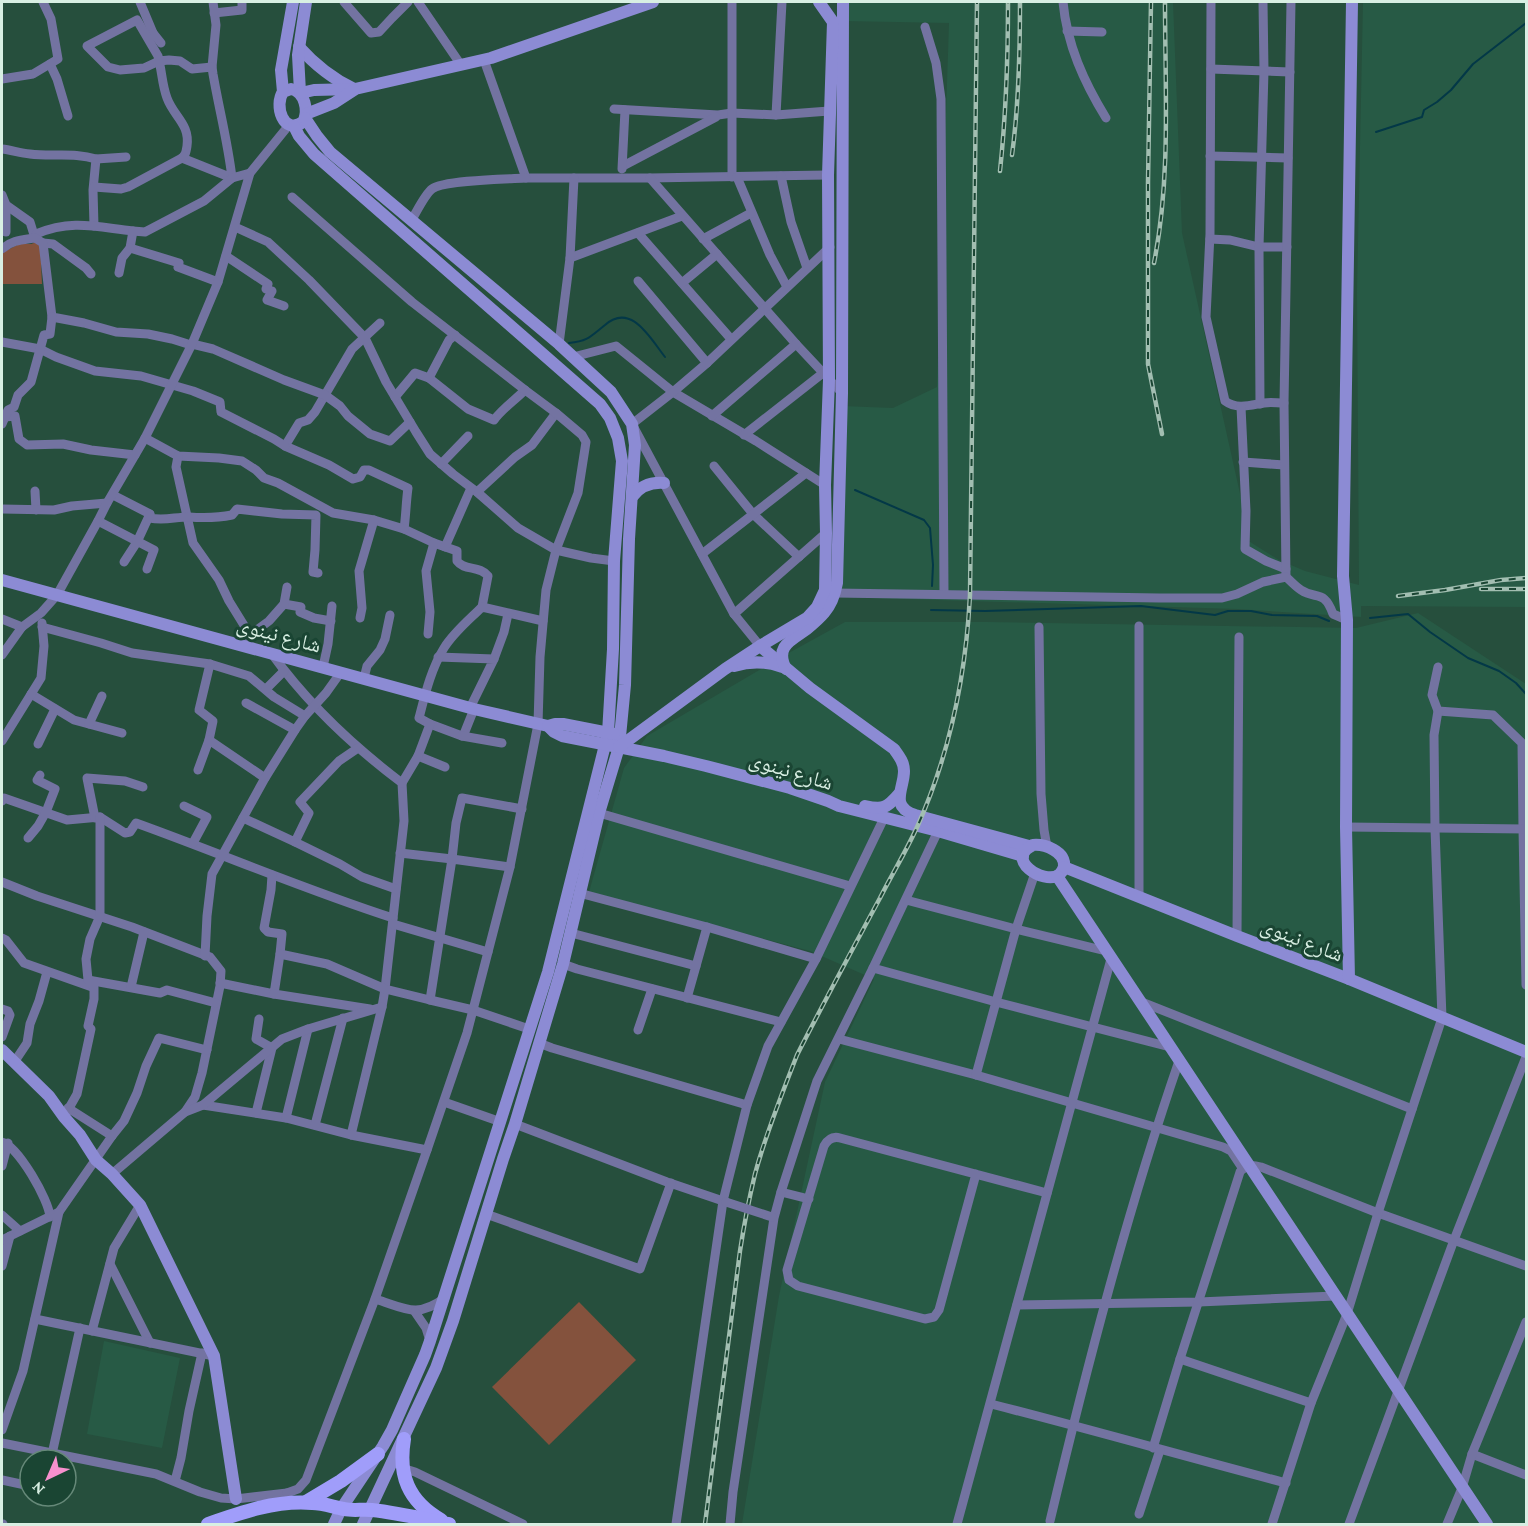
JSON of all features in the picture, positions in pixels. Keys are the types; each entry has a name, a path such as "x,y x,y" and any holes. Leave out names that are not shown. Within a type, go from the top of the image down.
{"main road":[{"path":"293,2 282,70 283,92 279,100 283,120 292,126 314,154 600,404 610,418 618,438 622,461 614,561 619,649 625,685 620,742 599,813 563,964 459,1302 436,1368 363,1524"},
{"path":"306,2 299,46 300,92 304,100 306,116 317,136 330,152 559,344 611,392 632,424 635,445 619,649 606,739 548,972 425,1355 392,1430 334,1524"},
{"path":"283,92 291,88 300,92 355,89 484,60 653,2"},
{"path":"786,669 782,654 786,644 807,629 820,610 826,585 826,377 830,247 828,175 833,22 819,2"},
{"path":"620,742 725,669 802,622 833,600 837,581 842,393 843,2"},
{"path":"1349,979 1346,826 1347,620 1343,576 1352,2"},
{"path":"299,46 324,72 355,89"},
{"path":"292,126 299,125 306,116 334,103 355,89"},
{"path":"632,497 646,485 664,483"},
{"name":"شارع نينوى","path":"2,580 249,641 272,654 472,709 543,725 562,736 620,742 790,788 836,805 884,818 1026,851"},
{"path":"760,646 816,693 894,749 903,765 904,772 899,800 910,814 1026,851"},
{"path":"725,669 755,662 786,669"},
{"path":"581,727 600,718 610,709"},
{"name":"شارع نينوى","path":"543,725 558,723 581,727 606,739"},
{"path":"828,801 838,800 877,808 888,806 899,794"},
{"path":"1036,844 1047,847 1060,855 1064,861 1060,872 1046,876 1035,873 1024,863 1026,851 1036,844"},
{"path":"1060,872 1108,955 1246,1167 1335,1296 1486,1524"},
{"name":"شارع نينوى","path":"1060,872 1139,897 1527,1052"},
{"path":"6,1057 66,1113 96,1160 140,1205 208,1355 236,1499"},
{"path":"445,1297 459,1302"},
{"path":"404,1439 401,1459 405,1480 415,1498 427,1510 449,1524"},
{"path":"306,1502 341,1481 378,1454"},
{"path":"208,1524 250,1510 279,1504 289,1498 343,1509 370,1510 449,1524"},
{"path":"343,1509 346,1524"}],"street":[{"path":"2,79 33,74 58,59 51,19 42,2"},
{"path":"94,187 121,189 128,187 186,154 187,130 168,101 159,61 140,2"},
{"path":"213,2 216,26 212,67 232,178"},
{"path":"214,13 242,10 242,2"},
{"path":"345,2 371,33 379,32 408,2"},
{"path":"418,2 461,65"},
{"path":"732,2 734,177 787,287"},
{"path":"776,115 783,2"},
{"path":"1063,2 1077,64 1106,118"},
{"path":"1211,2 1210,239 1206,316 1225,401 1241,406 1284,403"},
{"path":"1260,404 1258,247 1264,71 1263,2"},
{"path":"1286,573 1284,403 1291,2"},
{"path":"161,43 150,35 137,20 87,46 108,67 120,70 144,68 159,61 169,60 180,61 192,69 212,67"},
{"path":"925,27 936,63 941,99 944,594"},
{"path":"1068,31 1102,32"},
{"path":"484,60 526,178"},
{"path":"50,64 68,116"},
{"path":"1211,69 1290,72"},
{"path":"614,110 718,116"},
{"path":"620,178 623,166 625,110"},
{"path":"623,166 718,116 732,113 776,115 829,111"},
{"path":"2,655 22,627 41,613 57,595 145,438 192,344 218,282 250,174 292,126"},
{"path":"2,149 29,154 86,155 96,159 126,157"},
{"path":"1210,156 1288,158"},
{"path":"182,158 232,178"},
{"path":"94,226 96,159"},
{"path":"3,420 8,410 14,407 18,395 31,382 44,335 50,334 52,316 36,234 62,225 78,224 145,232 204,201 232,178 250,174"},
{"path":"411,221 430,190 437,186 466,182 526,178 828,175"},
{"path":"781,176 791,222 807,268"},
{"path":"559,344 570,258 573,178"},
{"path":"650,178 842,393"},
{"path":"2,195 6,205 4,247"},
{"path":"78,1459 156,1474 221,1498 289,1498 306,1480 375,1299 467,1033 510,867 543,725 540,657 546,590 556,550 578,493 586,442 582,435 556,413 412,302 292,197"},
{"path":"6,205 30,222 39,241"},
{"path":"703,239 751,213"},
{"path":"570,258 682,216"},
{"path":"235,227 268,242 309,280 365,338 410,422 430,454 441,464 518,528 556,550 614,561"},
{"path":"119,273 122,258 130,248 133,231"},
{"path":"638,233 731,339"},
{"path":"1210,239 1230,240 1258,247 1287,247"},
{"path":"4,247 12,241 39,241 53,244 91,274"},
{"path":"760,646 734,614 632,424 707,363 830,247"},
{"path":"130,248 179,263 178,267 218,282"},
{"path":"682,283 717,254"},
{"path":"226,256 268,284 266,289 272,291 267,300 284,306"},
{"path":"638,281 707,363"},
{"path":"52,316 116,332 164,337 213,349 325,395 370,434 390,441 410,422"},
{"path":"285,446 298,423 308,420 352,349 380,322"},
{"path":"429,378 449,340 455,336"},
{"path":"2,342 40,349 95,371 141,376 194,391 220,402 221,412 353,478 360,477 364,470 369,470 408,488 404,529"},
{"path":"712,416 796,344"},
{"path":"573,357 616,346 673,392 825,485"},
{"path":"395,397 416,373 429,378 468,409 494,420 502,409 525,390"},
{"path":"744,435 826,377"},
{"path":"1241,406 1246,511 1245,549 1286,573 1302,591 1320,596 1330,605 1333,614 1347,620"},
{"path":"445,547 474,490 532,445 556,413"},
{"path":"3,420 15,416 19,439 27,445 63,444 135,455"},
{"path":"441,464 468,436"},
{"path":"145,438 178,456 242,461 264,478 279,483 333,513 374,520 404,529 457,551 457,561 461,566 486,573 488,576 482,607 458,630 438,657 419,718 462,736 502,743"},
{"path":"178,456 177,467 194,543 219,580 249,641 284,604 287,587"},
{"path":"1243,462 1284,465"},
{"path":"714,466 753,514 799,557"},
{"path":"702,554 806,472"},
{"path":"35,491 36,510"},
{"path":"112,495 150,514 150,518 161,520 223,517 232,515 237,509 282,514 316,514 313,572 318,573"},
{"path":"2,509 54,510 107,503"},
{"path":"124,562 137,542 150,514"},
{"path":"360,618 362,608 359,571 374,520"},
{"path":"98,521 154,550 147,569"},
{"path":"734,614 826,533"},
{"path":"428,634 430,612 426,571 435,543"},
{"path":"835,593 1222,598 1286,573"},
{"path":"284,604 301,607 300,612 304,615 331,621"},
{"path":"323,667 332,606"},
{"path":"482,607 543,621"},
{"path":"2,741 41,678 44,646 41,613"},
{"path":"462,736 494,659 508,614"},
{"path":"364,678 367,666 380,650 385,639 390,615"},
{"path":"2,619 22,627"},
{"path":"1139,626 1139,897"},
{"path":"42,627 132,653 210,664 249,676 274,697 305,716"},
{"path":"1040,627 1041,794 1047,847"},
{"path":"1237,936 1239,637"},
{"path":"272,654 314,706 358,748 402,783"},
{"path":"438,657 494,659"},
{"path":"198,770 213,721 199,710 210,664"},
{"path":"1272,1524 1311,1403 1347,1314 1442,1018 1435,829 1434,735 1438,711 1432,695 1438,668"},
{"path":"266,689 284,671"},
{"path":"205,956 212,874 296,730 341,672"},
{"path":"32,694 74,720 122,734"},
{"path":"89,724 102,696"},
{"path":"246,703 296,730"},
{"path":"38,744 56,709"},
{"path":"1438,711 1493,715 1522,743 1527,985"},
{"path":"351,1135 377,1008 385,989 404,821 402,783 418,756 430,724"},
{"path":"209,740 266,778"},
{"path":"296,842 309,813 300,802 339,761 358,748"},
{"path":"418,756 445,767"},
{"path":"28,838 46,812 55,789 37,780 40,775"},
{"path":"112,1136 66,1113 77,1094 91,1029 88,1026 94,999 86,959 90,939 100,916 98,817 87,778 125,781 143,788"},
{"path":"2,801 4,798 67,820 98,817 125,833 130,832 136,823 439,938 488,952"},
{"path":"430,1000 456,823 462,798 522,809"},
{"path":"184,806 207,817 193,843"},
{"path":"599,813 850,886"},
{"path":"243,818 296,842 362,877 396,889"},
{"path":"676,1524 724,1201 747,1106 768,1047 816,959 884,818"},
{"path":"1346,826 1525,829"},
{"path":"730,1524 773,1217 817,1081 938,831"},
{"path":"400,853 510,867"},
{"path":"976,1075 1016,929 1035,873"},
{"path":"272,875 264,928 268,932 282,934 274,994"},
{"path":"2,882 210,957 221,971 207,1050 195,1097 185,1112 112,1174"},
{"path":"579,893 816,959"},
{"path":"906,900 1108,955 1092,1027 957,1524"},
{"path":"687,998 707,927"},
{"path":"131,987 144,932"},
{"path":"571,933 696,966"},
{"path":"2,938 24,963 47,972 91,984 131,987 160,993 167,990 216,1003"},
{"path":"280,954 327,964 385,989 473,1010 529,1029"},
{"path":"563,964 781,1022"},
{"path":"873,968 1170,1047"},
{"path":"6,1057 27,1043 30,1024 47,972"},
{"path":"220,983 274,994 377,1008"},
{"path":"638,1030 652,989"},
{"path":"1139,1001 1412,1109"},
{"path":"185,1112 203,1105 282,1039 377,1008"},
{"path":"2,1009 8,1011 10,1015 2,1037"},
{"path":"315,1125 343,1018"},
{"path":"259,1019 256,1039 272,1048"},
{"path":"286,1118 308,1029"},
{"path":"2,1266 6,1238 54,1214 124,1121 159,1038 207,1050"},
{"path":"839,1039 976,1075 1226,1148 1246,1167"},
{"path":"539,1043 747,1106"},
{"path":"256,1113 272,1048"},
{"path":"1349,1524 1454,1240 1527,1057"},
{"path":"1050,1521 1105,1303 1156,1128 1179,1061"},
{"path":"444,1102 501,1122"},
{"path":"203,1105 286,1118 351,1135 427,1150"},
{"path":"515,1124 671,1183 773,1217"},
{"path":"976,1174 939,1310 934,1317 928,1319 808,1289 792,1283 788,1277 808,1199 824,1146 829,1139 836,1137 976,1174 1047,1193"},
{"path":"5,1142 18,1155 54,1214"},
{"path":"2,1166 5,1142"},
{"path":"1139,1514 1180,1359 1240,1172 1246,1167 1261,1167 1378,1213 1527,1266"},
{"path":"486,1214 640,1269 671,1183"},
{"path":"781,1192 808,1199"},
{"path":"92,1330 114,1248 140,1205"},
{"path":"2,1427 23,1371 54,1214"},
{"path":"2,1215 20,1231"},
{"path":"110,1264 150,1342"},
{"path":"1017,1305 1199,1302 1335,1296"},
{"path":"415,1312 428,1308 445,1297"},
{"path":"375,1299 415,1312 423,1322 430,1341"},
{"path":"34,1319 208,1355 189,1411 175,1481"},
{"path":"1447,1524 1462,1488 1472,1454 1527,1322"},
{"path":"53,1448 80,1328"},
{"path":"1180,1359 1311,1403"},
{"path":"991,1404 1073,1424 1156,1449 1286,1483"},
{"path":"2,1443 25,1448"},
{"path":"1472,1454 1527,1475"},
{"path":"402,1468 415,1472 523,1524"},
{"path":"2,1479 18,1483"}],"shaded area":[{"path":"843,2 1173,2 1182,233 1247,525 1247,540 1279,560 1305,571 1359,585 1357,291 1363,2 1526,2 1526,607 1361,606 1361,617 1237,609 837,597 842,406 893,408 937,387 949,23 843,21"},
{"path":"40,241 42,284 2,284 2,253 19,244"},
{"path":"1418,613 1526,684 1526,1524 742,1524 779,1296 825,1082 874,979 810,951 589,892 624,768 647,736 845,622 1356,628"},
{"path":"579,1302 636,1360 549,1445 492,1387"},
{"path":"104,1341 180,1358 162,1448 87,1434"}],"waterway":[{"path":"1376,132 1422,117 1424,110 1451,90 1473,64 1526,23"},
{"path":"569,343 585,340 614,319 623,318 639,325 665,357"},
{"path":"855,490 924,520 930,528 932,586"},
{"path":"931,610 985,611 1141,606 1215,615 1228,611 1251,611 1272,615 1317,616 1329,621"},
{"path":"1370,618 1408,614 1468,658 1499,671 1516,683 1526,694"}],"railway":[{"path":"705,1524 740,1251 759,1159 797,1055 918,825 939,770 960,683 970,595 977,2"},
{"path":"1000,171 1008,44 1008,2"},
{"path":"1012,155 1019,78 1020,2"},
{"path":"1151,2 1148,364 1162,434"},
{"path":"1154,263 1165,166 1165,2"},
{"path":"1398,596 1526,578"},
{"path":"1481,589 1526,589"}]}
